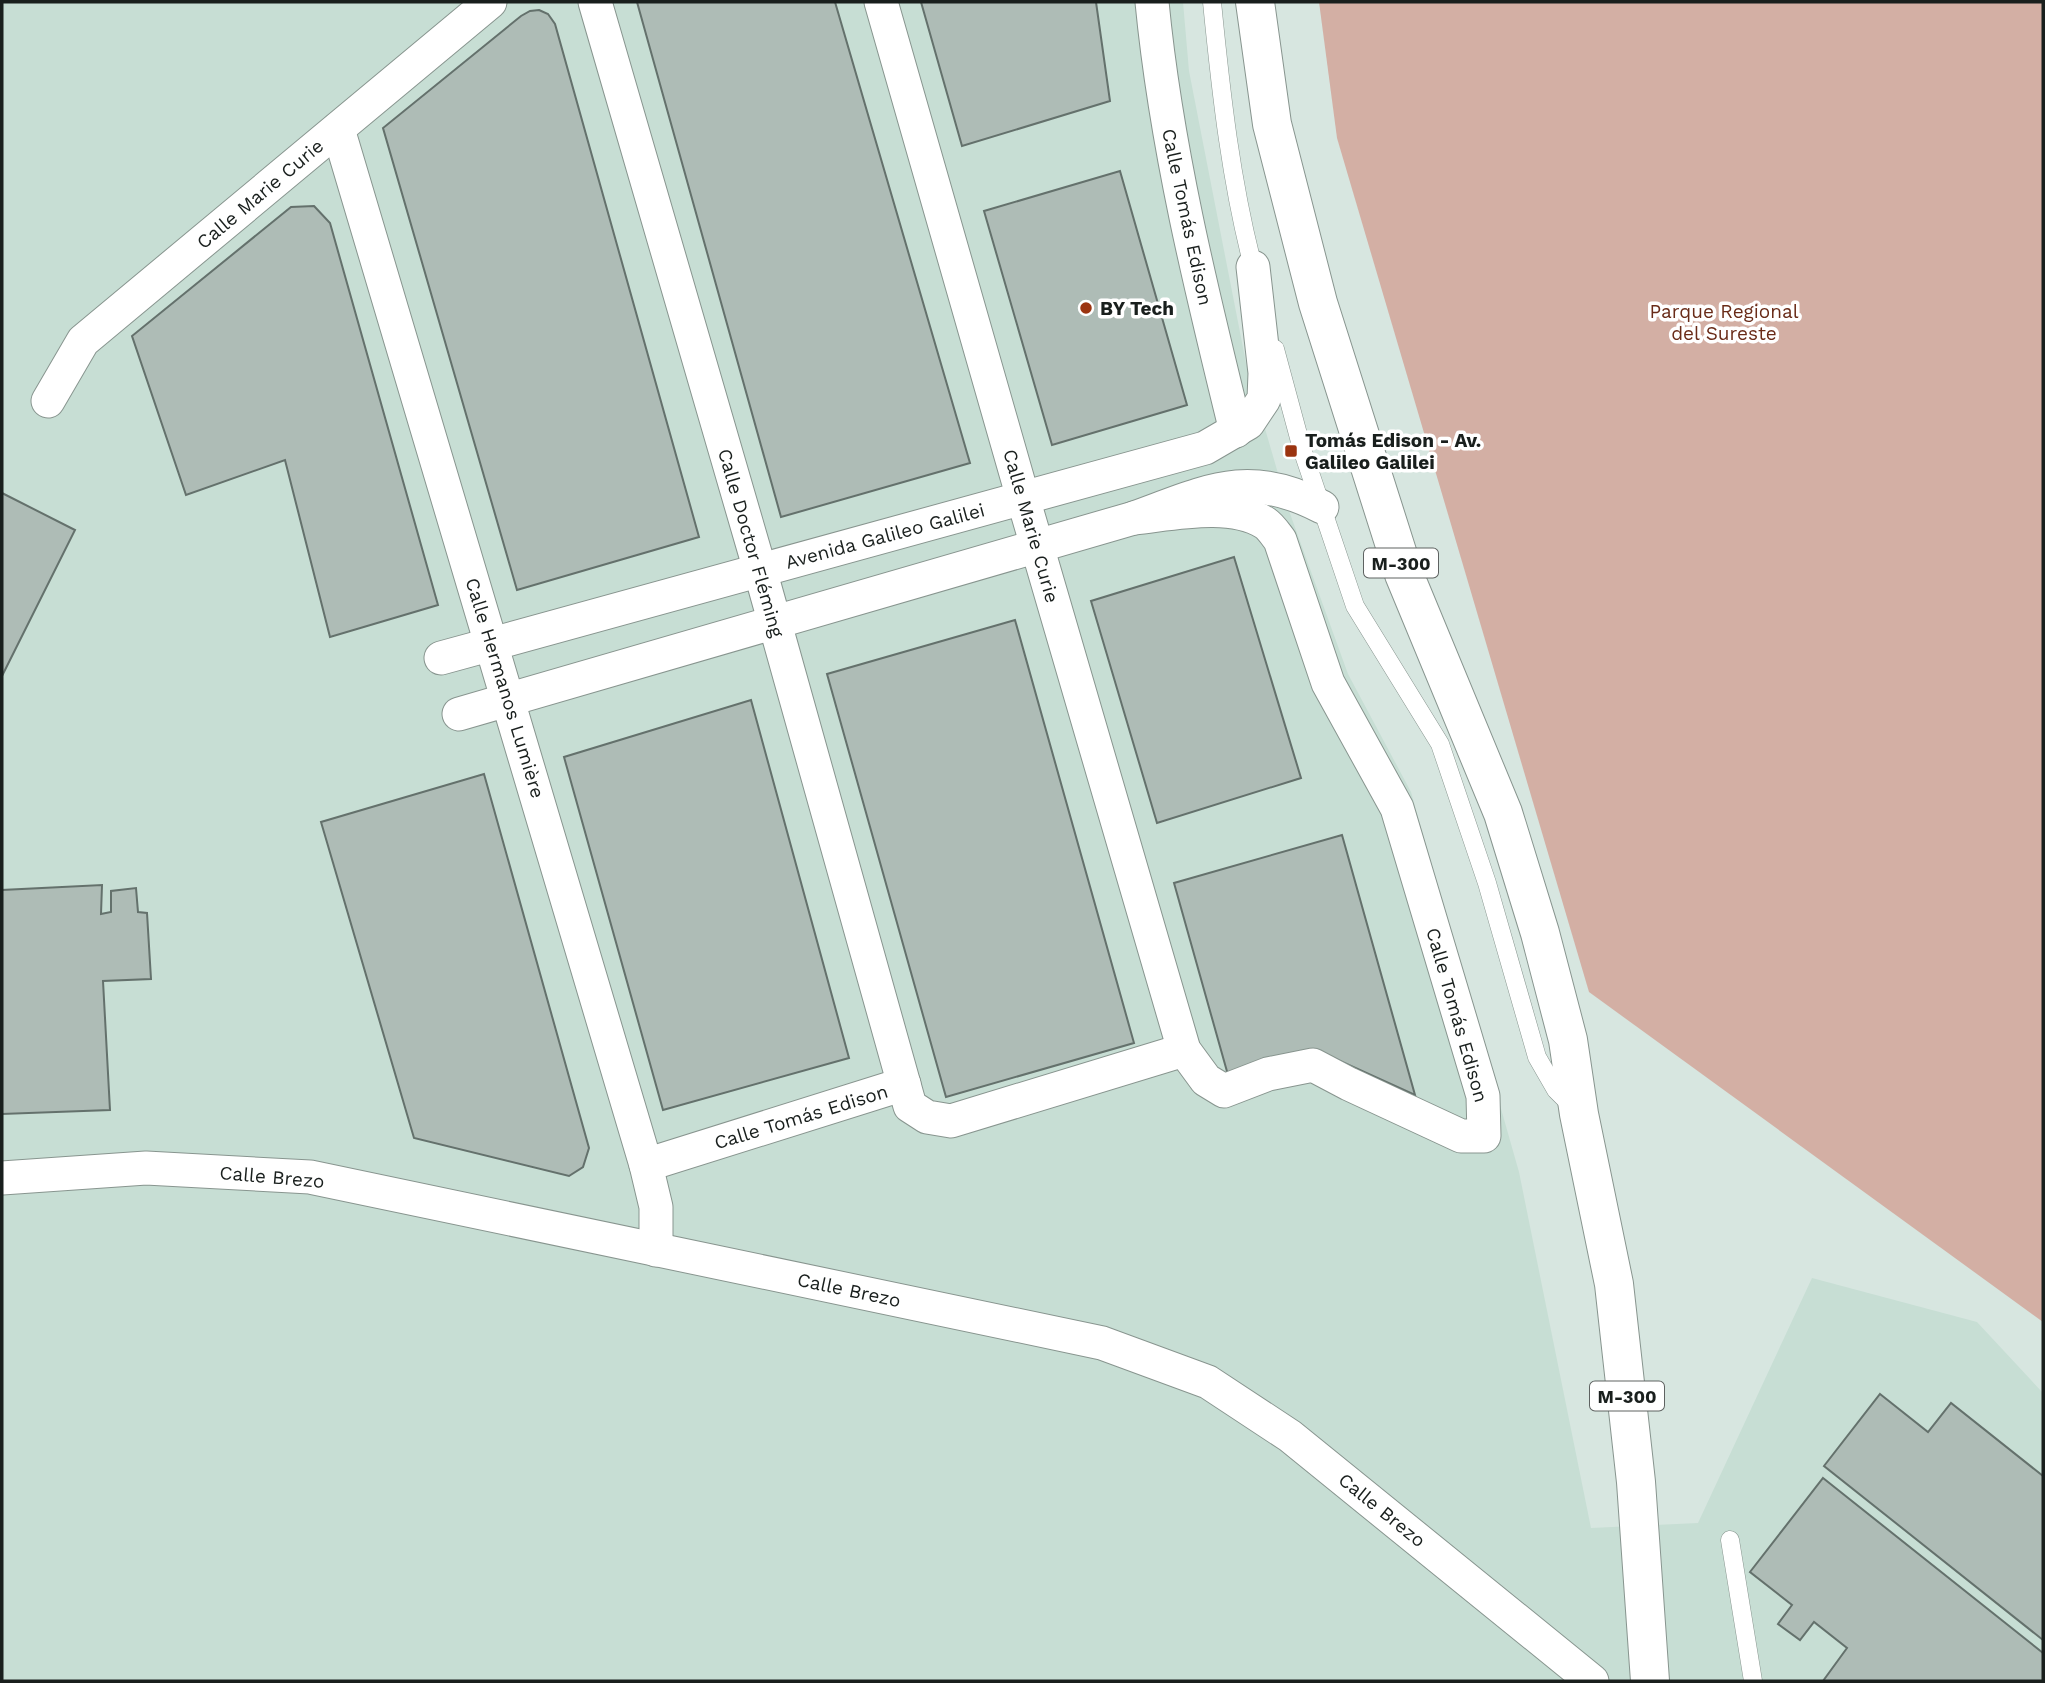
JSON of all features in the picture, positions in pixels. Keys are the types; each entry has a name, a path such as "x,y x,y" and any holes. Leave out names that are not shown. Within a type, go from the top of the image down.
{"main road":[{"name":"M-300","path":"1255,2 1272,124 1318,303 1404,574 1503,813 1540,933 1568,1040 1579,1114 1614,1284 1636,1482 1650,1681"}],"street":[{"name":"Calle Marie Curie","path":"48,401 83,341 490,2"},
{"name":"Calle Doctor Fléming","path":"595,2 760,570 904,1084"},
{"name":"Calle Marie Curie","path":"881,2 1184,1049"},
{"name":"Calle Tomás Edison","path":"1152,2 1170,143 1236,430"},
{"name":"Calle Hermanos Lumière","path":"338,130 646,1165 656,1207 656,1250"},
{"name":"Avenida Galileo Galilei","path":"441,659 1205,448 1248,423 1264,399 1265,373 1253,267"},
{"path":"459,714 1134,518 1225,488 1255,485 1297,494 1322,507"},
{"name":"Calle Tomás Edison","path":"646,1165 904,1084 911,1106 927,1117 951,1121 1184,1049 1206,1080 1224,1091 1268,1074 1313,1065 1461,1136 1484,1136 1483,1096 1397,808 1328,683 1280,540 1267,524 1243,514 1200,510 1134,518"},
{"name":"Calle Brezo","path":"2,1178 146,1168 310,1177 1102,1343 1208,1382 1290,1436 1592,1681"}],"lane":[{"path":"1212,2 1221,94 1242,227 1302,449 1355,606 1440,744 1487,883 1537,1057 1556,1090 1579,1114"},
{"path":"1730,1540 1753,1681"}],"shaded area":[{"path":"2,2 1183,2 1189,71 1246,363 1288,508 1348,674 1411,792 1519,1172 1591,1528 1698,1523 1812,1278 1977,1322 2043,1393 2043,1681 2,1681"}],"green space":[{"name":"Parque Regional del Sureste","path":"1319,2 2043,2 2043,1322 1589,992 1337,138"}],"building":[{"path":"637,2 835,2 970,463 781,517"},
{"path":"921,2 1096,2 1110,101 962,146"},
{"path":"539,10 548,14 555,24 699,537 517,590 383,128 521,16"},
{"name":"BY Tech","path":"1120,171 1187,405 1052,445 984,211"},
{"path":"314,206 330,223 438,605 330,637 285,460 186,495 132,336 291,207"},
{"path":"2,493 75,530 2,676"},
{"path":"1234,557 1301,778 1157,823 1091,601"},
{"path":"1015,620 1134,1043 946,1097 827,674"},
{"path":"751,700 849,1058 663,1110 564,757"},
{"path":"484,774 589,1148 583,1167 569,1176 414,1138 321,822"},
{"path":"1342,835 1415,1095 1316,1050 1228,1075 1174,883"},
{"path":"102,885 101,914 111,912 111,891 136,888 138,912 147,913 151,979 103,981 110,1110 2,1114 2,890"},
{"path":"1880,1394 1928,1432 1951,1403 2043,1476 2043,1640 1824,1466"},
{"path":"1823,1478 2043,1653 2043,1681 1823,1681 1847,1648 1814,1622 1800,1640 1778,1624 1792,1605 1750,1572"}],"place":[{"name":"BY Tech","path":"1086,308"},
{"name":"Tomás Edison - Av. Galileo Galilei","path":"1291,451"}]}
